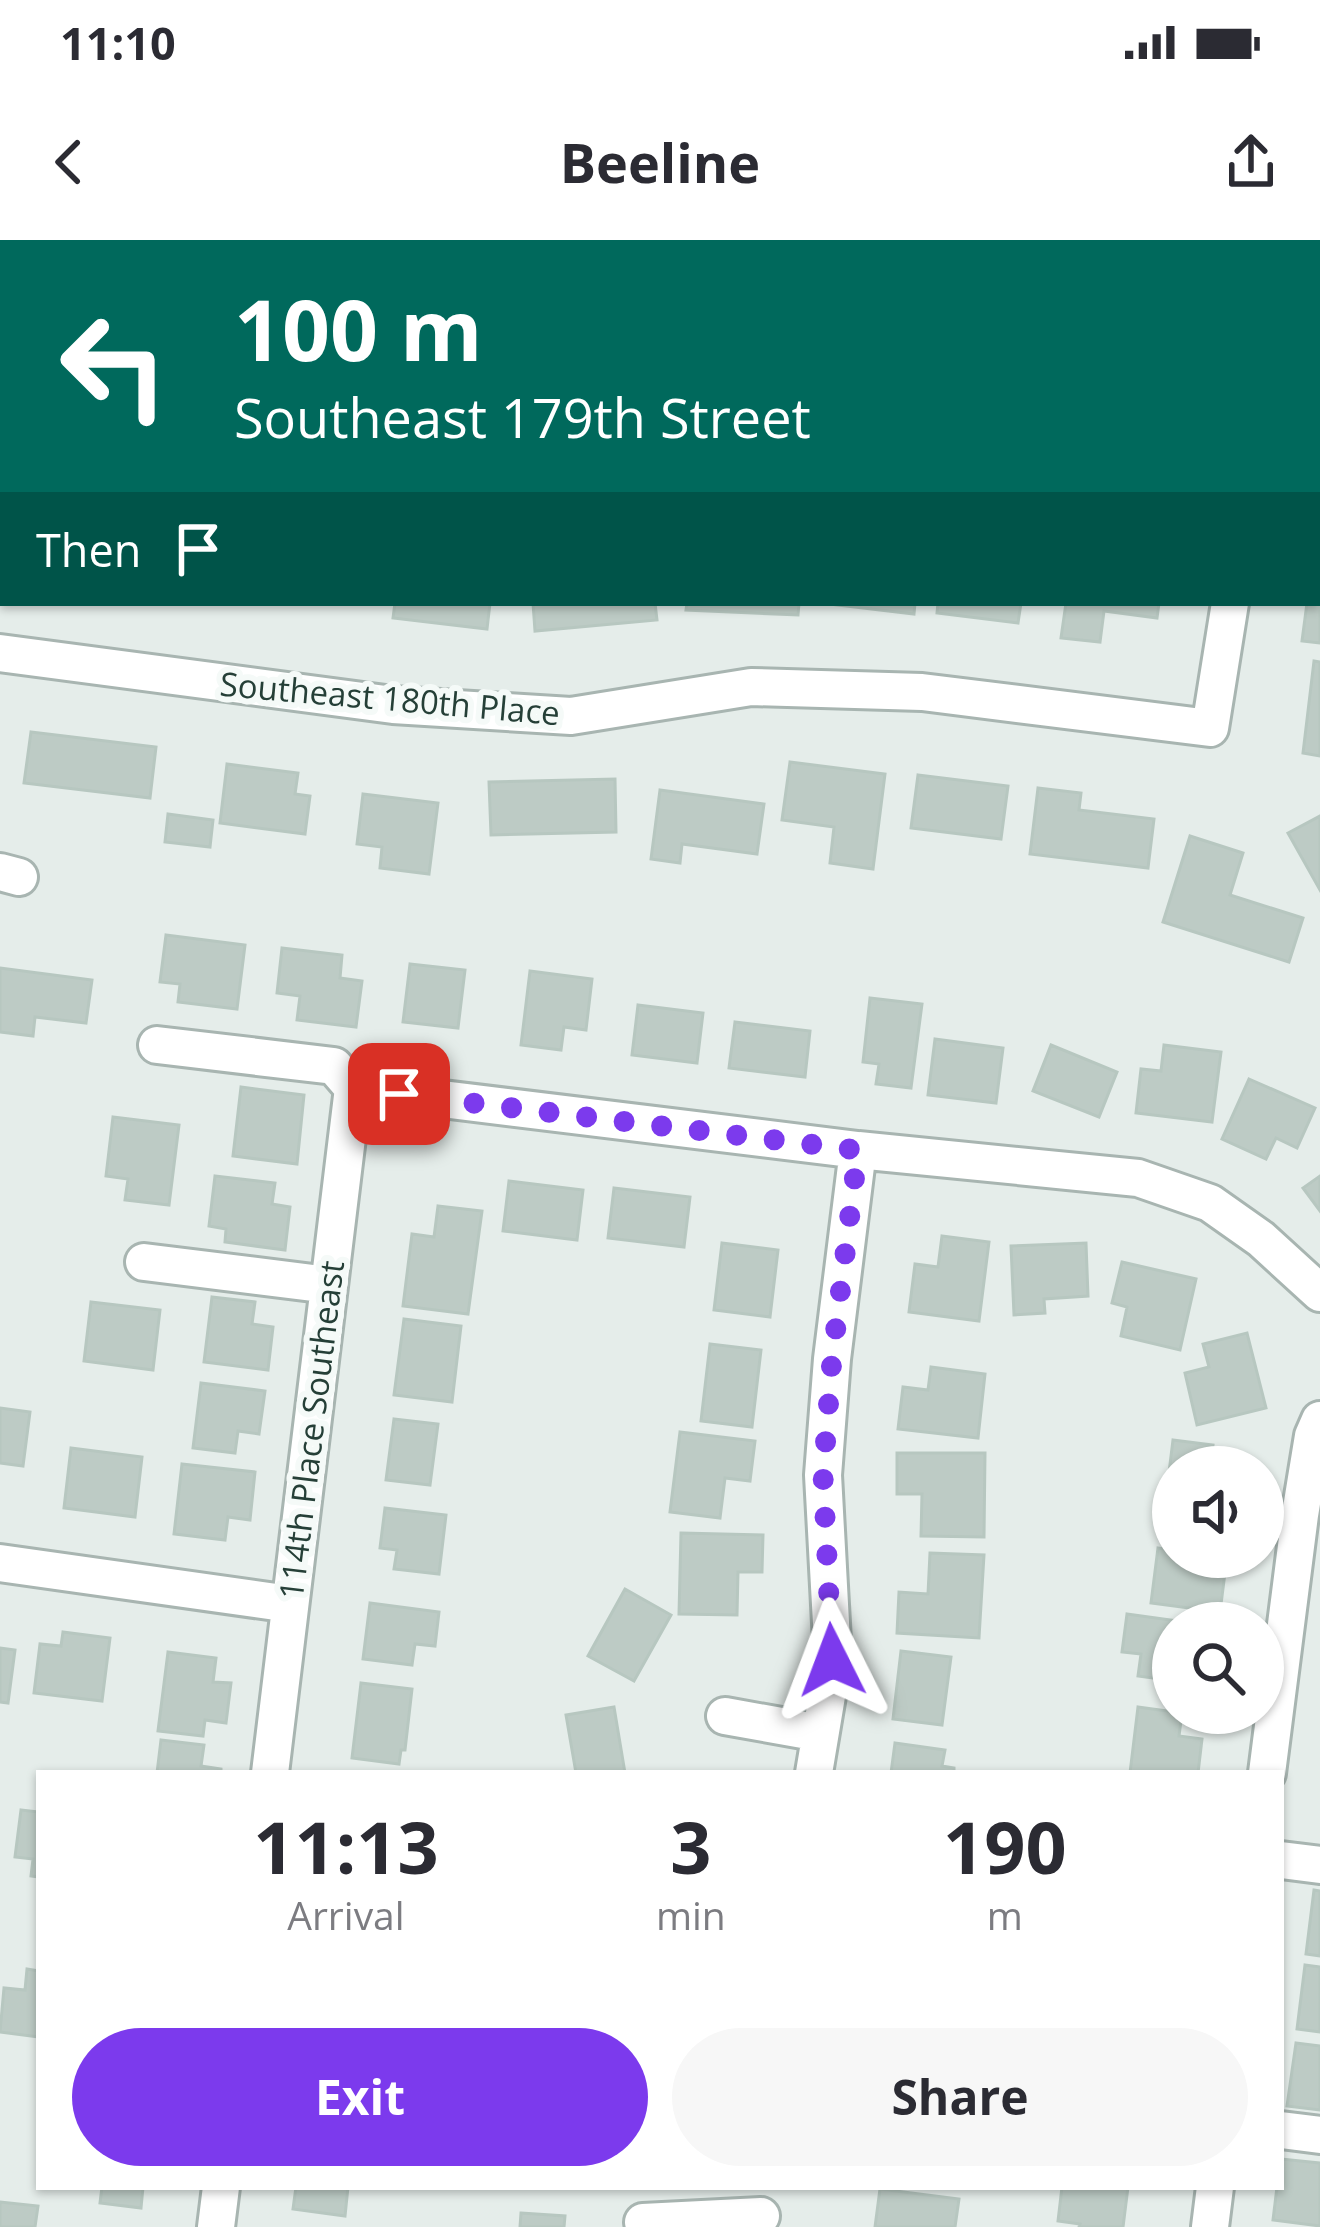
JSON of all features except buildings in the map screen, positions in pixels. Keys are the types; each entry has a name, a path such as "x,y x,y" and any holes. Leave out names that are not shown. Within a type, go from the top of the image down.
{"street":[{"name":"Southeast 180th Place","path":"0,653 393,705 571,716 751,687 922,692 1210,728 1230,606"},
{"path":"157,1045 334,1066 353,1088 858,1150 1138,1178 1210,1203 1261,1238 1320,1293"},
{"name":"114th Place Southeast","path":"270,1770 353,1088"},
{"path":"814,1770 832,1660 823,1475 858,1150"},
{"path":"144,1262 329,1285"},
{"path":"1268,1770 1305,1590 1310,1456 1320,1420"},
{"path":"0,1563 290,1604"},
{"path":"724,1716 820,1733"},
{"path":"1284,1860 1320,1865"},
{"path":"1284,2130 1320,2135"},
{"path":"216,2227 221,2190"},
{"path":"1210,2227 1215,2190"},
{"path":"643,2212 761,2216"}],"route":[{"path":"399,1094 858,1150 823,1475 832,1660"}]}
